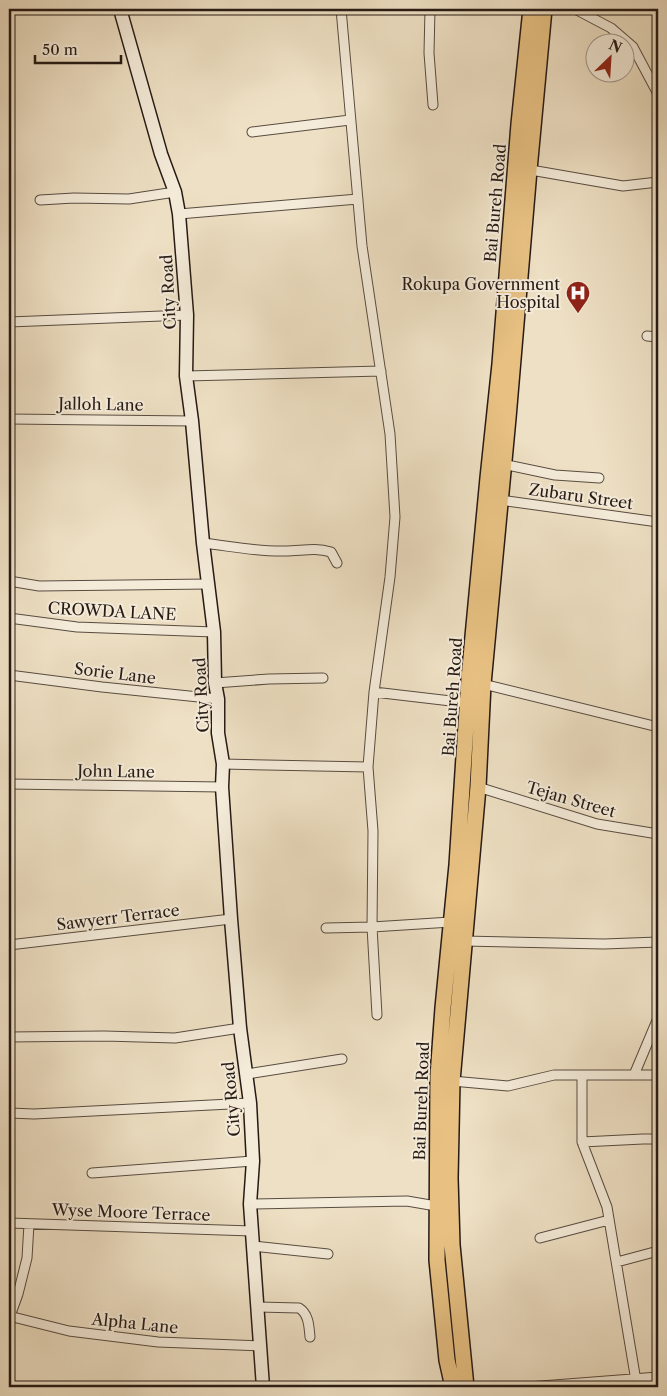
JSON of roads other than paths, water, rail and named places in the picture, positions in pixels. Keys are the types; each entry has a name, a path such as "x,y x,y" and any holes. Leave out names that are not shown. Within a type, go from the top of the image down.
{"highway":[{"name":"Bai Bureh Road","path":"453,1387 447,1360 437,1260 438,1076 457,865 468,703 476,682 500,500 508,418 531,9"},
{"name":"Bai Bureh Road","path":"466,1387 452,1245 450,1178 452,1081 478,787 476,682 488,478 522,169 544,9"}],"main road":[{"name":"City Road","path":"120,9 161,154 175,192 179,214 187,315 186,376 214,632 218,733 223,764 222,787 231,919 240,1028 250,1103 253,1161 250,1204 263,1387"}],"street":[{"path":"340,9 362,246 390,434 395,517 390,577 374,692 368,767 373,831 372,927 377,1015"},
{"path":"430,9 429,53 433,105"},
{"path":"574,9 610,28 634,47 658,94"},
{"path":"252,132 350,120"},
{"path":"522,169 623,186 658,182"},
{"path":"40,200 74,198 129,199 175,192"},
{"path":"179,214 358,198"},
{"path":"9,322 187,315"},
{"path":"648,336 658,336"},
{"path":"186,376 381,372"},
{"name":"Jalloh Lane","path":"9,419 192,421"},
{"path":"503,464 555,475 599,478"},
{"name":"Zubaru Street","path":"500,500 658,522"},
{"path":"203,543 259,550 321,549 331,552 337,563"},
{"path":"9,581 39,586 209,584"},
{"name":"CROWDA LANE","path":"9,618 76,627 214,632"},
{"name":"Sorie Lane","path":"9,675 218,699"},
{"path":"215,682 323,678"},
{"path":"476,682 658,727"},
{"path":"374,692 468,703"},
{"path":"223,764 368,767"},
{"name":"John Lane","path":"9,784 222,787"},
{"name":"Tejan Street","path":"478,787 597,824 658,834"},
{"name":"Sawyerr Terrace","path":"9,945 231,919"},
{"path":"326,928 451,922"},
{"path":"464,941 604,944 658,942"},
{"path":"634,1074 658,1018"},
{"path":"9,1037 104,1036 176,1038 240,1028"},
{"path":"247,1074 342,1059"},
{"path":"452,1081 508,1086 554,1074 634,1074 658,1076"},
{"path":"582,1075 582,1142 607,1206 636,1384"},
{"path":"9,1113 34,1114 250,1103"},
{"path":"582,1142 658,1139"},
{"path":"92,1173 253,1161"},
{"path":"250,1204 407,1201 436,1206"},
{"path":"540,1238 609,1220"},
{"name":"Wyse Moore Terrace","path":"9,1223 252,1232"},
{"path":"9,1316 18,1294 27,1258 29,1224"},
{"path":"253,1246 328,1254"},
{"path":"617,1262 658,1251"},
{"path":"258,1307 299,1308 304,1311 307,1317 310,1337"},
{"name":"Alpha Lane","path":"9,1316 68,1331 140,1340 261,1346"},
{"path":"528,1387 636,1384 658,1377"}],"place":[{"name":"Rokupa Government Hospital","path":"578,314"}]}
